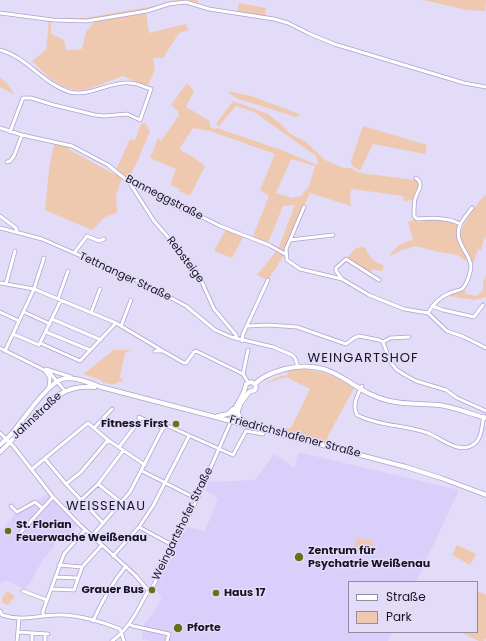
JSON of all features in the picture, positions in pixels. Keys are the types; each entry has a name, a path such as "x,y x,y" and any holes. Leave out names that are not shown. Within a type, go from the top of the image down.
{"main road":[{"path":"248,390 255,390 255,384 261,378 274,372 298,367 315,367 325,369 339,375 375,396 390,402 452,407 485,417"},
{"name":"Jahnstraße","path":"0,452 49,388 64,379 78,380"},
{"name":"Friedrichshafener Straße","path":"78,380 406,467 486,495"},
{"path":"231,421 232,415 248,390 248,382 255,384"},
{"name":"Friedrichshafener Straße","path":"65,391 83,386 101,387"},
{"name":"Jahnstraße","path":"0,445 8,441 48,403 65,391"},
{"path":"216,416 228,414 236,408"},
{"path":"236,408 240,418 251,426"}],"street":[{"path":"0,13 53,20 87,21 147,11 173,3 186,2 214,10 274,19 288,23 334,44 464,83 486,87"},
{"path":"0,50 14,55 50,83 70,92 83,93 114,84 129,83 151,89 140,120 125,114 104,116 95,115 27,97 23,98 10,132"},
{"name":"Banneggstraße","path":"0,128 10,132 72,146 108,165 129,182 136,183 191,214 202,217 220,226 269,245 285,254 287,260 300,269 342,279 369,295 404,310 428,313"},
{"path":"7,162 14,156 22,135"},
{"path":"416,178 420,182 421,187 415,202 414,216 417,219 430,218 453,220 460,224"},
{"name":"Rebsteige","path":"129,182 154,221 180,250 202,280 214,309 236,335 237,340"},
{"path":"285,254 287,244 304,207"},
{"path":"472,208 460,224 459,239 470,263 470,272 463,287 443,296 432,306 428,313 451,333 464,337 486,348"},
{"path":"0,216 16,228 17,232"},
{"name":"Tettnanger Straße","path":"0,228 42,239 145,284 186,306 215,330 237,340 273,347 292,355 295,358 298,367"},
{"path":"290,240 333,235"},
{"name":"Tettnanger Straße","path":"74,253 87,236 99,241 104,239"},
{"path":"6,284 15,251"},
{"path":"5,351 34,289 44,258"},
{"path":"342,279 336,271 336,268 346,259 379,280"},
{"path":"13,334 39,345 60,300 68,271"},
{"path":"242,341 268,280"},
{"path":"0,283 34,289 116,323 139,338 186,363 196,351 243,374 248,382"},
{"path":"91,313 100,289"},
{"path":"121,326 131,300"},
{"path":"432,306 474,317 483,305"},
{"path":"0,312 19,322"},
{"path":"24,312 50,324"},
{"path":"52,319 101,340"},
{"path":"40,343 80,361 116,323"},
{"path":"248,326 268,325 298,327 346,344 359,336 374,338 383,342 391,363 405,375 416,381 446,390 457,398 486,411"},
{"path":"46,332 90,350"},
{"path":"383,342 390,338 409,337"},
{"path":"0,348 18,358 42,368 78,380"},
{"path":"243,374 248,350"},
{"path":"155,351 163,351"},
{"path":"42,368 54,377 65,391"},
{"path":"42,368 50,378 49,388"},
{"path":"361,387 356,398 354,410 357,416 367,420 401,426 429,434 456,447 467,447 478,441 485,417"},
{"path":"94,428 112,409"},
{"path":"119,447 139,420 139,417 163,428 168,426 218,449 233,454 246,431 263,434"},
{"name":"Weingartshofer Straße","path":"112,641 121,634 129,624 142,604 148,590 153,586 197,499 231,421"},
{"path":"32,469 88,423 108,440 145,465"},
{"path":"92,536 130,492 163,428"},
{"path":"0,433 32,469 53,497 85,530 126,566 148,590"},
{"path":"114,556 139,527 166,484 189,436"},
{"path":"66,484 81,472 108,440"},
{"path":"81,500 98,484 123,451"},
{"path":"45,458 66,484 103,523"},
{"path":"142,471 197,499"},
{"path":"98,484 122,503"},
{"path":"18,540 21,532 53,497"},
{"path":"11,506 17,512 35,502 42,508"},
{"path":"139,527 174,546"},
{"path":"43,616 43,611 64,554 85,530"},
{"path":"51,589 74,590 82,567 102,545"},
{"path":"59,565 82,567"},
{"path":"93,621 108,590 126,566"},
{"path":"55,577 78,578"},
{"path":"23,591 47,600"},
{"path":"0,611 2,615 19,619 71,615 120,629 124,641"},
{"path":"18,641 19,619"},
{"path":"129,624 170,634 167,641"},
{"path":"18,632 47,634 45,641"},
{"path":"32,633 32,641"}],"shaded area":[{"name":"Zentrum für Psychatrie Weißenau","path":"298,452 459,490 416,581 348,581 348,633 392,633 388,641 151,641 142,639 144,624 153,613 162,597 154,588 187,527 205,531 218,499 205,490 208,482 255,480 274,454 295,468"},
{"path":"48,494 78,526 67,537 61,532 53,548 43,559 30,583 24,589 6,580 0,584 0,532 17,512"}],"green space":[{"path":"177,0 197,0 199,4 183,1 144,11 88,20 58,19 85,18 154,6"},
{"path":"423,0 486,0 485,11 467,10"},
{"path":"239,3 266,8 265,16 237,13"},
{"path":"146,13 149,33 185,24 189,30 179,33 163,58 153,58 155,70 147,87 123,76 90,88 74,90 54,81 32,61 46,50 49,21 51,21 51,34 64,40 66,50 76,50 82,49 86,32 95,21"},
{"path":"0,78 5,81 15,95 0,87"},
{"path":"187,83 194,91 186,107 210,121 210,127 215,129 217,128 284,151 317,165 318,163 316,156 254,112 236,106 219,126 216,124 233,101 268,114 281,124 289,133 306,142 325,160 344,168 351,168 360,173 416,180 419,185 413,200 404,201 403,196 352,189 350,194 351,206 310,193 284,249 284,255 268,280 257,275 278,249 295,205 283,206 268,243 253,236 269,196 260,190 275,154 210,131 193,128 180,150 192,156 205,166 190,196 179,191 180,189 170,185 176,169 150,158 158,138 161,141 179,115 178,111 171,105","holes":["291,159 315,166 309,186 301,196 292,198 276,193"]},
{"path":"227,91 251,96 302,115 296,117 236,98"},
{"path":"145,123 150,131 128,179 122,178 116,195 117,213 105,217 92,230 45,210 49,169 54,143 68,147 70,150 114,174 130,139 135,140 141,124"},
{"path":"363,126 427,145 425,154 373,144 360,171 352,166 351,161"},
{"path":"486,195 486,241 485,235 481,250 478,249 474,262 472,263 462,246 460,236 468,218 479,201"},
{"path":"430,218 456,223 459,227 458,237 460,245 468,261 464,260 458,255 438,252 416,246 402,250 390,256 397,247 413,239 408,222 415,219 417,222 425,221"},
{"path":"226,229 243,237 232,258 214,251"},
{"path":"361,246 366,249 373,259 384,265 382,271 372,269 371,273 347,258 356,248"},
{"path":"486,275 486,297 475,300 448,296 464,288 466,294 477,296 483,290 483,282"},
{"path":"114,350 132,350 125,353 120,377 124,381 110,384 83,374"},
{"path":"298,369 327,374 354,388 327,438 328,444 293,435 282,429 290,428 292,426 310,389 286,377 262,385 281,376 287,375 288,371"},
{"path":"356,538 373,541 372,552 366,551 365,553 354,551"},
{"path":"457,545 476,554 470,565 452,555"},
{"path":"7,591 15,596 8,605 3,603 2,598"},
{"path":"478,591 486,595 486,638 484,641 479,641 462,633 478,633"}],"place":[{"name":"Fitness First","path":"176,424"},
{"name":"St. Florian Feuerwache Weißenau","path":"8,531"},
{"name":"Zentrum für Psychatrie Weißenau","path":"299,557"},
{"name":"Grauer Bus","path":"152,590"},
{"name":"Haus 17","path":"216,593"},
{"name":"Pforte","path":"178,628"}],"district":[{"name":"WEINGARTSHOF","path":"363,359"},
{"name":"WEISSENAU","path":"106,507"}]}
